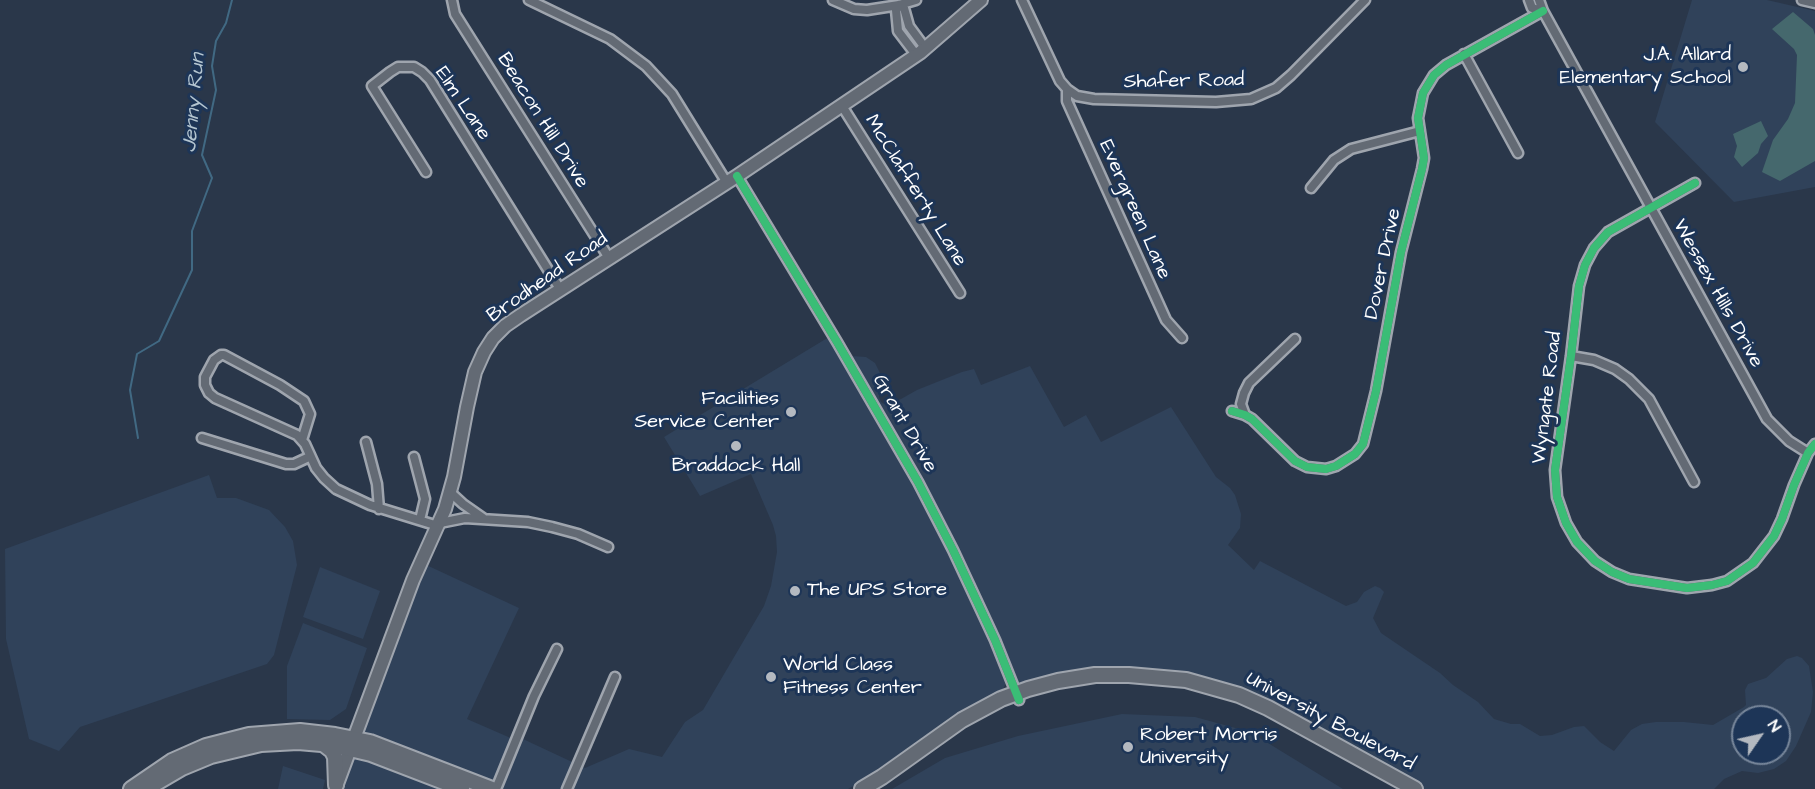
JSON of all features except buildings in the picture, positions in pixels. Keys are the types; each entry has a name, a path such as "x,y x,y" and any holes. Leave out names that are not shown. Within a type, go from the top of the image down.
{"main road":[{"name":"Brodhead Road","path":"336,787 413,580 439,525 450,492 478,363 493,338 505,326 732,179 921,52 981,0"},
{"name":"University Boulevard","path":"862,789 962,720 987,706 1058,681 1105,675 1149,675 1204,684 1239,695 1268,708 1415,789"},
{"name":"University Boulevard","path":"878,789 963,728 1018,696 1107,682 1147,683 1191,689 1231,701 1265,715 1398,789"},
{"path":"131,789 172,761 206,747 235,738 300,731 319,732 353,743 386,748 494,789"},
{"path":"146,789 196,762 233,750 298,742 353,743 371,754 462,789"},
{"path":"323,744 332,751 335,757 336,787"}],"street":[{"name":"Beacon Hill Drive","path":"452,0 455,14 609,258"},
{"path":"528,0 610,39 638,59 679,104 732,179"},
{"path":"833,0 854,9 873,9 916,0"},
{"path":"1022,0 1055,72 1067,89"},
{"name":"Shafer Road","path":"1067,89 1077,96 1094,99 1216,102 1251,99 1270,92 1286,80 1365,0"},
{"name":"Wessex Hills Drive","path":"1539,0 1767,419 1789,441 1808,453"},
{"path":"1802,0 1815,3"},
{"path":"899,5 904,8 909,26 923,45 921,52"},
{"name":"Dover Drive","path":"1245,415 1295,461 1307,467 1326,469 1336,466 1355,454 1363,444 1376,391 1401,252 1424,158 1419,109 1426,87 1440,69 1531,9 1543,11"},
{"path":"1464,54 1518,153"},
{"name":"Elm Lane","path":"426,172 372,86 398,68 414,67 430,80 560,290"},
{"name":"Evergreen Lane","path":"1067,89 1067,101 1166,320 1182,338"},
{"name":"McClafferty Lane","path":"842,106 960,293"},
{"path":"1311,188 1334,160 1351,149 1420,131"},
{"name":"Grant Drive","path":"732,179 837,342 918,482 953,550 1018,696"},
{"name":"Wyngate Road","path":"1695,183 1608,232 1594,248 1585,265 1579,286 1555,470 1557,497 1566,523 1577,542 1595,561 1629,579 1687,588 1719,583 1740,573 1753,563 1774,536 1808,453 1815,444"},
{"path":"1245,415 1241,404 1250,383 1295,339"},
{"path":"302,441 310,414 304,401 288,389 224,355 214,360 206,372 204,381 211,396 294,433 302,441 320,473 336,489 361,502 439,525 460,518 483,518 552,526 587,537 608,547"},
{"path":"1571,356 1593,360 1615,369 1649,399 1694,482"},
{"path":"1232,411 1245,415"},
{"path":"202,438 286,464 294,464 309,457"},
{"path":"366,442 379,508"},
{"path":"414,457 424,493 420,520"},
{"path":"450,492 483,518"},
{"path":"494,789 557,649"},
{"path":"567,789 615,677"}],"shaded area":[{"name":"J.A. Allard Elementary School","path":"1692,0 1767,0 1815,11 1815,187 1734,202 1655,122"},
{"path":"829,337 948,548 1001,665 1006,683 1002,691 966,710 876,774 848,789 335,789 422,563 519,608 467,719 513,739 523,739 585,768 629,749 662,757 685,722 703,710 764,606 771,586 777,552 773,525 751,474 700,496 664,437"},
{"path":"851,356 866,357 875,363 882,377 879,397 886,405 962,372 974,369 981,385 1030,366 1064,427 1086,415 1101,442 1171,407 1216,477 1235,495 1241,514 1240,528 1228,545 1254,570 1260,561 1346,606 1357,602 1364,592 1375,586 1380,588 1384,592 1373,618 1381,633 1440,673 1478,702 1494,719 1520,724 1540,736 1584,726 1600,742 1614,751 1631,730 1642,724 1684,722 1713,725 1731,715 1731,765 1780,765 1758,773 1742,771 1724,779 1714,789 1415,789 1255,702 1129,675 1016,693 953,550 847,359"},
{"path":"209,475 217,498 236,498 269,510 285,527 293,541 297,565 274,655 267,664 80,727 59,751 29,739 6,639 5,549"},
{"path":"320,567 380,591 363,639 303,617"},
{"path":"303,623 367,648 346,709 330,720 287,719 287,666"},
{"path":"1797,656 1809,666 1813,692 1811,712 1791,754 1791,705 1746,705 1745,690 1748,684 1766,678 1787,659"},
{"name":"Robert Morris University","path":"1122,714 1195,717 1250,732 1343,789 892,789 945,758 1018,736"},
{"path":"283,766 325,780 323,789 278,789"}],"green space":[{"path":"1793,12 1813,29 1815,35 1815,161 1780,181 1762,172 1773,140 1788,119 1795,103 1797,55 1794,49 1772,29"},
{"path":"1761,121 1768,136 1761,144 1758,153 1742,167 1734,157 1737,146 1733,134"}],"waterway":[{"name":"Jenny Run","path":"138,438 130,390 137,354 159,341 192,270 192,231 212,178 202,155 216,90 212,66 216,41 226,23 232,0"}],"cycle path":[{"path":"1232,411 1252,419 1295,461 1307,467 1326,469 1336,466 1355,454 1363,444 1376,391 1401,252 1424,158 1418,118 1423,93 1434,75 1446,65 1543,11"},
{"path":"737,176 918,482 995,640 1019,700"},
{"path":"1695,183 1608,232 1594,248 1585,265 1579,286 1555,470 1557,497 1566,523 1577,542 1595,561 1629,579 1687,588 1727,581 1753,563 1774,536 1808,453 1815,444"}],"place":[{"name":"J.A. Allard Elementary School","path":"1743,67"},
{"name":"Facilities Service Center","path":"791,412"},
{"name":"Braddock Hall","path":"736,446"},
{"name":"The UPS Store","path":"795,591"},
{"name":"World Class Fitness Center","path":"771,677"},
{"name":"Robert Morris University","path":"1128,747"}]}
